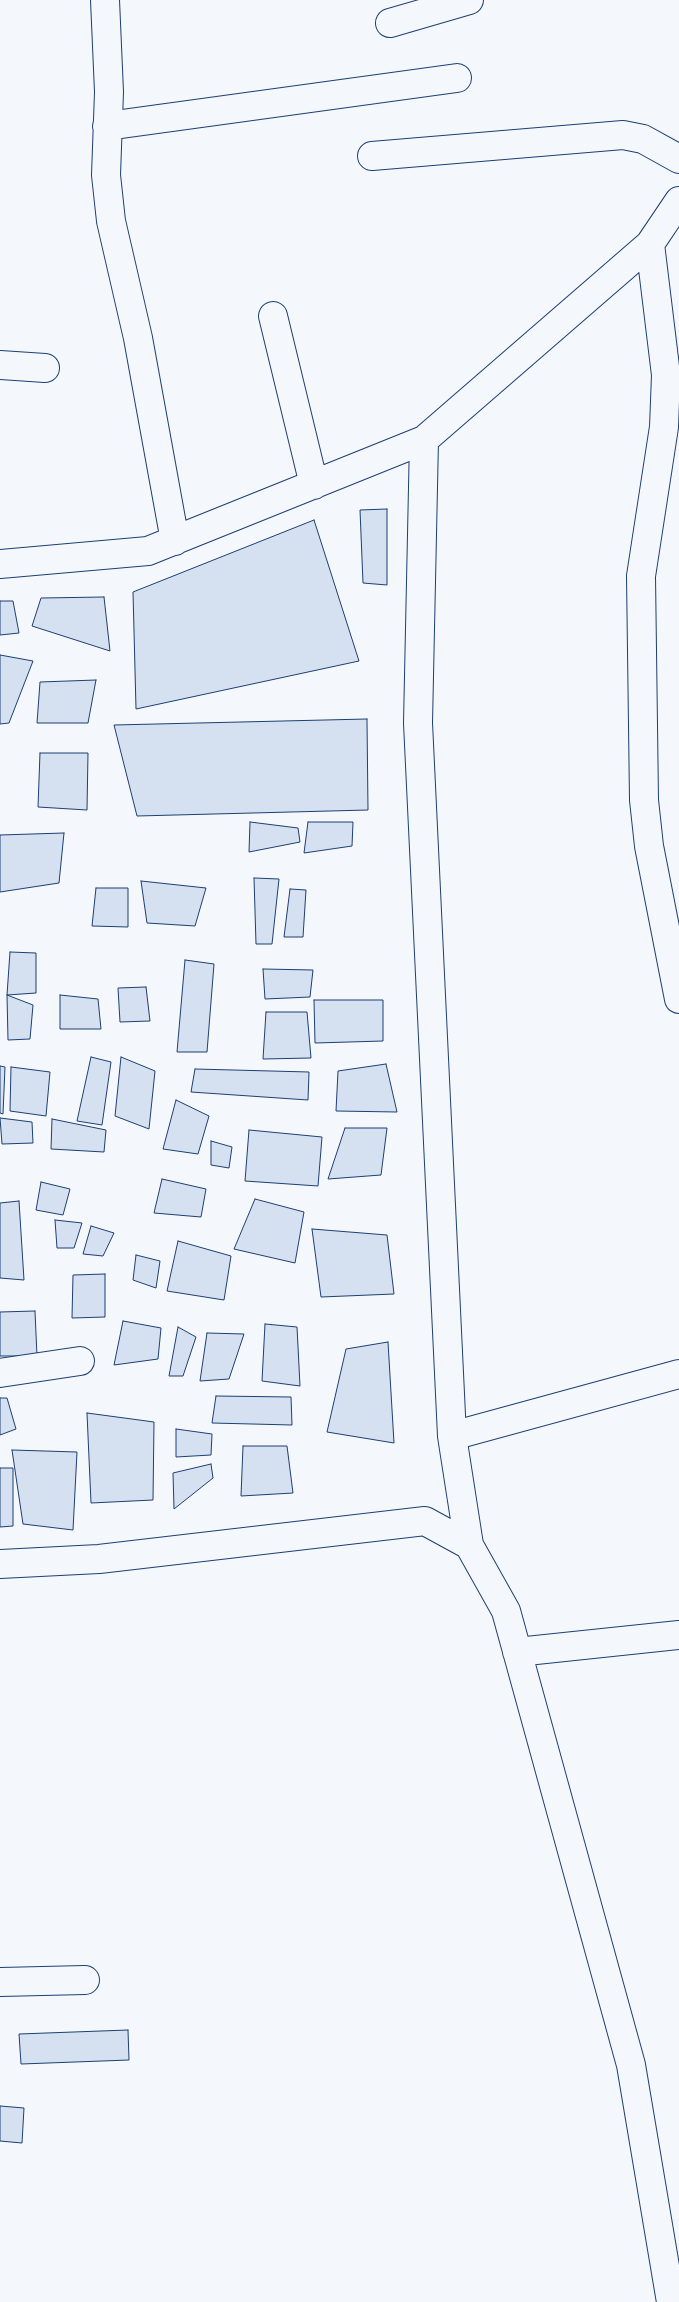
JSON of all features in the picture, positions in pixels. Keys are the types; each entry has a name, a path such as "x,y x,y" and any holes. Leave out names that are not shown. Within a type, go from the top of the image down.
{"street":[{"path":"105,0 109,92 106,175 111,221 138,338 175,541"},
{"path":"390,23 469,0"},
{"path":"108,126 458,78"},
{"path":"372,156 623,135 642,139 679,160"},
{"path":"0,564 148,551 424,440 650,244 679,202"},
{"path":"650,244 672,377 641,576 644,800 649,846 679,999"},
{"path":"273,316 314,485"},
{"path":"0,365 45,368"},
{"path":"424,440 418,723 452,1436 469,1545 506,1611 631,2064 671,2302"},
{"path":"0,1373 80,1361"},
{"path":"452,1436 679,1374"},
{"path":"0,1564 98,1559 426,1521 469,1545"},
{"path":"517,1652 679,1635"},
{"path":"0,1982 85,1980"}],"building":[{"path":"387,509 387,585 363,583 360,510"},
{"path":"314,520 359,661 136,709 133,592"},
{"path":"104,597 110,651 32,626 41,598"},
{"path":"0,601 13,601 19,633 0,635"},
{"path":"0,655 33,661 9,723 0,724"},
{"path":"96,680 88,723 37,723 40,682"},
{"path":"367,719 368,810 137,816 114,725"},
{"path":"40,753 88,753 87,810 38,807"},
{"path":"250,822 298,828 300,842 249,852"},
{"path":"308,822 353,822 352,846 304,853"},
{"path":"64,833 59,883 0,892 0,835"},
{"path":"254,878 279,879 272,944 256,944"},
{"path":"141,881 206,888 195,926 147,923"},
{"path":"96,888 128,888 128,927 92,926"},
{"path":"290,889 306,890 303,937 284,937"},
{"path":"10,952 36,953 36,993 7,995"},
{"path":"185,960 214,964 207,1052 177,1052"},
{"path":"263,969 313,970 310,997 265,999"},
{"path":"146,987 150,1021 120,1022 118,988"},
{"path":"7,995 33,1005 30,1039 8,1040"},
{"path":"60,995 98,999 101,1029 60,1029"},
{"path":"314,1000 383,1000 383,1041 315,1043"},
{"path":"266,1012 307,1012 311,1058 263,1059"},
{"path":"91,1057 111,1062 102,1125 77,1121"},
{"path":"121,1057 155,1071 149,1129 115,1116"},
{"path":"386,1064 397,1112 336,1111 338,1071"},
{"path":"0,1066 5,1067 3,1114 0,1113"},
{"path":"11,1067 50,1072 46,1116 10,1111"},
{"path":"195,1069 309,1072 308,1100 191,1092"},
{"path":"176,1100 209,1116 198,1154 163,1149"},
{"path":"0,1118 32,1122 33,1143 2,1144"},
{"path":"52,1119 106,1130 104,1152 51,1149"},
{"path":"345,1128 387,1128 381,1175 328,1179"},
{"path":"249,1130 322,1137 318,1186 245,1181"},
{"path":"211,1141 232,1147 229,1168 211,1165"},
{"path":"162,1179 206,1189 201,1217 154,1213"},
{"path":"41,1182 70,1189 63,1215 36,1210"},
{"path":"255,1199 304,1212 295,1263 234,1249"},
{"path":"19,1201 24,1280 0,1278 0,1203"},
{"path":"55,1220 82,1223 74,1248 57,1248"},
{"path":"91,1226 114,1233 103,1256 83,1254"},
{"path":"312,1229 387,1235 394,1294 321,1297"},
{"path":"178,1241 231,1256 224,1300 167,1291"},
{"path":"136,1255 160,1261 156,1288 133,1280"},
{"path":"105,1274 105,1317 72,1318 73,1275"},
{"path":"35,1311 37,1356 0,1356 0,1312"},
{"path":"123,1321 161,1328 158,1359 114,1365"},
{"path":"265,1324 297,1327 300,1386 262,1381"},
{"path":"178,1327 196,1337 183,1376 169,1376"},
{"path":"207,1333 244,1334 229,1379 200,1381"},
{"path":"388,1342 394,1443 327,1432 346,1349"},
{"path":"216,1396 291,1397 292,1425 212,1423"},
{"path":"0,1398 7,1398 16,1429 0,1435"},
{"path":"87,1413 154,1422 153,1500 91,1503"},
{"path":"176,1429 212,1434 211,1455 176,1457"},
{"path":"243,1446 287,1446 293,1493 241,1496"},
{"path":"12,1450 77,1452 73,1530 23,1524"},
{"path":"211,1464 213,1478 174,1509 173,1473"},
{"path":"0,1468 13,1468 13,1526 0,1527"},
{"path":"128,2030 129,2060 21,2064 19,2034"},
{"path":"0,2106 24,2108 22,2143 0,2141"}]}
